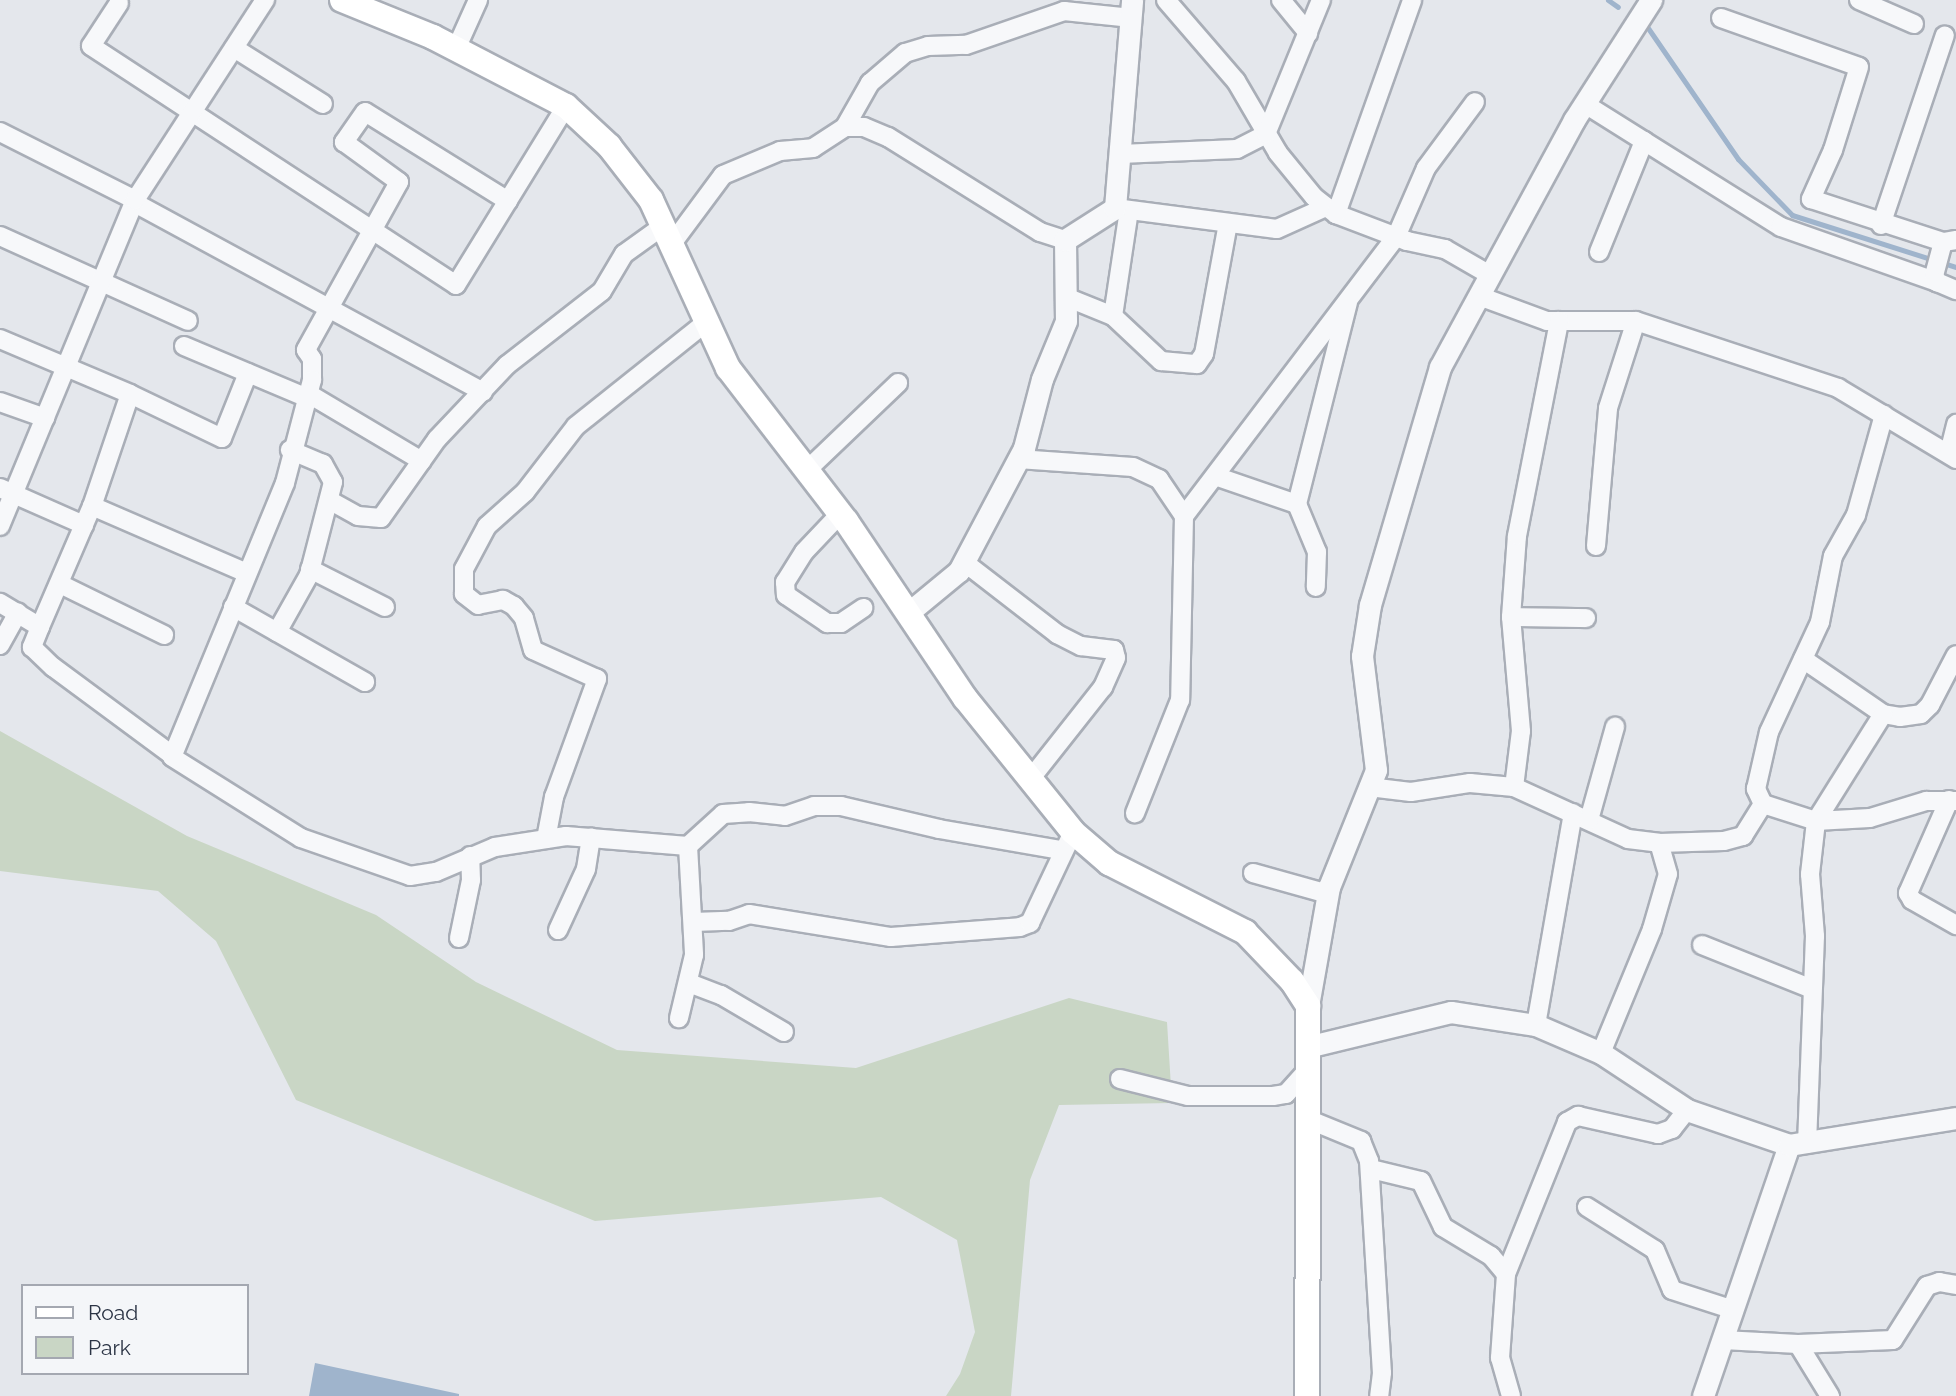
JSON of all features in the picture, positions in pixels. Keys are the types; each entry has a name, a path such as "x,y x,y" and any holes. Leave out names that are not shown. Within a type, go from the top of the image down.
{"main road":[{"path":"357,3 456,49 566,106 635,174 728,368 840,514 965,698 1032,777 1067,841 1245,932 1280,965 1308,1006 1305,1118 1307,1396"}],"street":[{"path":"0,526 7,491 45,418 135,202 189,114 265,0"},
{"path":"456,49 478,0"},
{"path":"1166,0 1236,81 1266,134 1314,197 1331,210 1396,237 1445,249 1490,275"},
{"path":"1281,0 1308,33"},
{"path":"1120,154 1237,149 1266,134 1321,0"},
{"path":"845,127 864,127 888,137 1040,232 1065,240 1122,209 1277,229 1331,210 1412,0"},
{"path":"1308,1006 1328,894 1376,770 1362,656 1370,605 1440,367 1585,104 1651,0"},
{"path":"1859,0 1914,24"},
{"path":"119,3 91,46 189,114 457,285 566,106"},
{"path":"329,499 358,516 381,518 422,461 507,365 602,291 624,254 667,236 723,175 780,151 813,148 845,127 870,83 905,53 928,46 966,45 1064,11 1132,9 1120,154 1122,209 1114,316"},
{"path":"1721,18 1859,67 1833,150 1811,199 1881,225 1943,256 1956,290"},
{"path":"1881,225 1945,35"},
{"path":"234,48 323,104"},
{"path":"1184,516 1396,237 1426,168 1475,102"},
{"path":"1585,104 1781,227 1943,256"},
{"path":"172,755 285,483 290,450 308,396 312,359 306,350 399,182 344,142 365,113 508,201"},
{"path":"0,132 331,307 483,392"},
{"path":"1599,253 1644,141"},
{"path":"1066,297 1114,316 1161,361 1197,364 1204,354 1228,223"},
{"path":"0,236 188,321"},
{"path":"908,613 959,571 1018,459 1066,321 1065,240"},
{"path":"1315,587 1317,552 1297,505 1350,295"},
{"path":"1479,296 1515,312 1559,321 1636,321 1838,388 1953,456 1956,424"},
{"path":"1514,787 1521,699 1511,617 1517,536 1559,321"},
{"path":"1596,546 1608,408 1636,321"},
{"path":"546,839 554,797 597,678 533,650 524,618 514,606 503,600 478,606 464,594 464,569 487,526 525,492 576,426 705,323"},
{"path":"0,339 130,394 222,438 248,373"},
{"path":"184,346 308,396 422,461"},
{"path":"807,470 898,383"},
{"path":"130,394 92,506 32,647 53,667 172,755 301,838 411,876 436,872 470,856 546,839 591,837 688,846 723,814 785,816 814,806 841,807 939,830 1067,841 1030,923 1020,927 891,937 749,914 729,921 693,922"},
{"path":"0,402 45,418"},
{"path":"1884,415 1856,515 1833,556 1822,613 1769,732 1756,789 1763,804 1816,821 1870,818 1926,801 1953,800 1908,893 1912,900 1956,925"},
{"path":"277,632 310,569 333,482 323,464 290,450"},
{"path":"1018,459 1133,467 1159,479 1184,516 1180,700 1135,813"},
{"path":"1215,476 1297,505"},
{"path":"7,491 84,525"},
{"path":"92,506 247,573"},
{"path":"840,514 804,552 785,582 786,594 827,623 841,623 863,608"},
{"path":"964,562 1057,634 1081,646 1114,650 1116,658 1103,687 1032,777"},
{"path":"310,569 385,607"},
{"path":"60,584 164,635"},
{"path":"0,603 40,626"},
{"path":"233,607 365,682"},
{"path":"0,645 18,613"},
{"path":"1511,617 1586,618"},
{"path":"1803,659 1883,713 1900,718 1921,714 1956,655"},
{"path":"1703,1396 1798,1144 1815,936 1810,874 1816,821 1883,713"},
{"path":"1536,1025 1581,817 1615,727"},
{"path":"1369,787 1411,792 1470,783 1514,787 1629,839 1659,843 1724,841 1743,836 1763,804"},
{"path":"558,930 586,870 591,837"},
{"path":"1601,1053 1652,929 1668,874 1659,843"},
{"path":"678,1018 689,983 693,922 688,846"},
{"path":"459,938 471,880 470,856"},
{"path":"1253,873 1328,894"},
{"path":"1702,944 1812,989"},
{"path":"689,983 721,995 784,1032"},
{"path":"1307,1047 1451,1012 1536,1025 1601,1053 1687,1110 1798,1144 1956,1118"},
{"path":"1120,1079 1188,1096 1273,1096 1286,1094 1306,1072"},
{"path":"1511,1396 1500,1357 1506,1274 1567,1122 1578,1116 1658,1134 1672,1129 1687,1110"},
{"path":"1305,1118 1361,1141 1371,1169 1379,1396"},
{"path":"1371,1169 1421,1181 1443,1227 1491,1256 1506,1274"},
{"path":"1587,1207 1655,1250 1672,1290 1734,1310"},
{"path":"1723,1340 1798,1344 1893,1340 1927,1286 1939,1282 1956,1285"},
{"path":"1798,1344 1830,1396"}],"green space":[{"path":"0,731 187,836 376,915 476,982 617,1050 856,1068 1069,998 1167,1022 1172,1103 1059,1105 1030,1180 1011,1396 946,1396 960,1374 975,1332 957,1240 881,1197 595,1221 296,1100 216,941 158,891 0,871"}],"water":[{"path":"315,1363 459,1394 459,1396 309,1396"}],"waterway":[{"path":"1608,0 1618,7"},
{"path":"1648,28 1738,159 1792,215 1956,267"}]}
